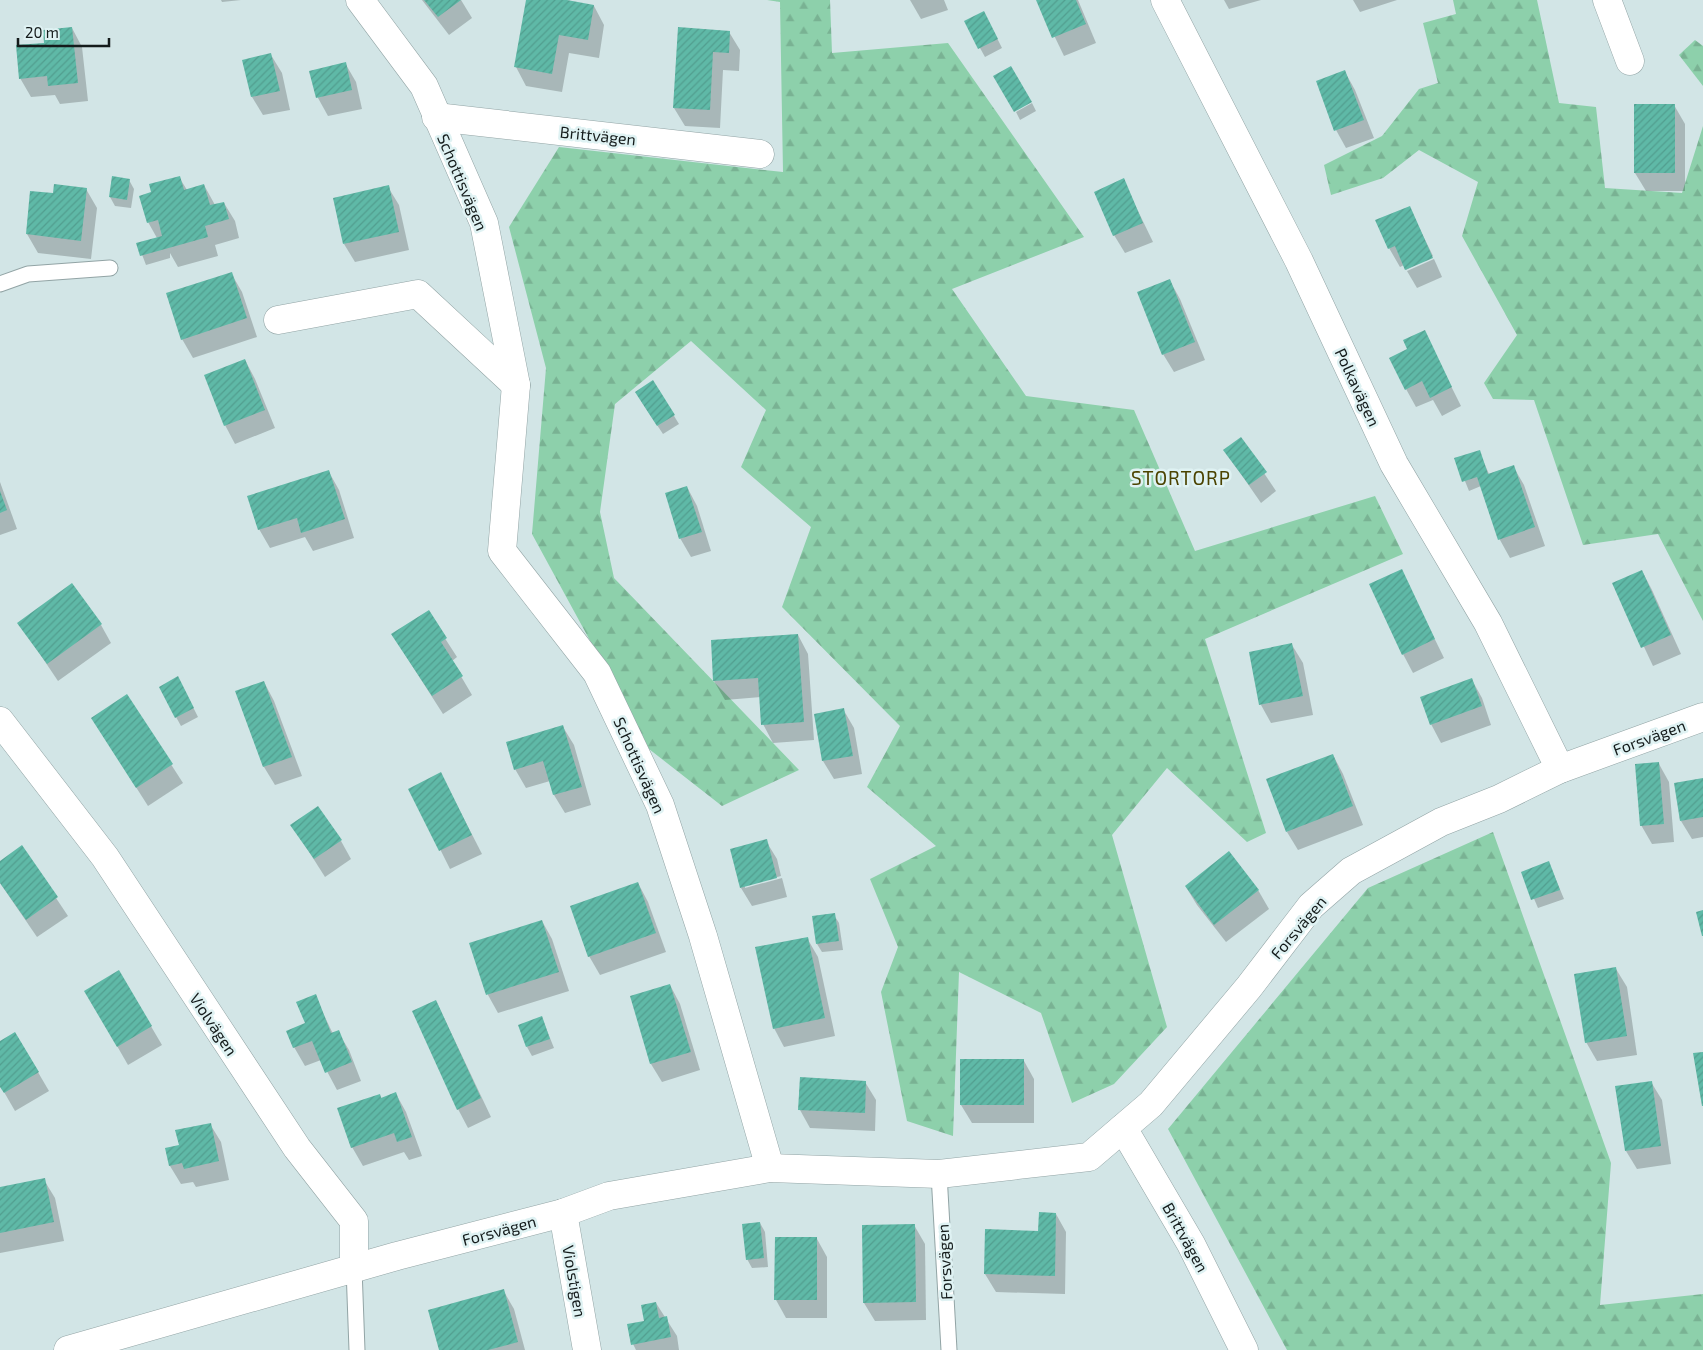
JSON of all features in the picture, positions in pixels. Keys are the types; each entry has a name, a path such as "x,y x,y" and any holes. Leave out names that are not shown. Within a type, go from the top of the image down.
{"street":[{"name":"Schottisvägen","path":"360,0 424,86 484,223 516,385 502,551 598,673 660,804 703,936 770,1168"},
{"name":"Polkavägen","path":"1165,0 1299,261 1394,464 1488,623 1560,770"},
{"path":"1607,0 1630,61"},
{"name":"Brittvägen","path":"436,117 760,154"},
{"path":"278,320 418,294 516,385"},
{"name":"Forsvägen","path":"68,1350 354,1268 564,1213 610,1196 770,1168 939,1174 1089,1157 1151,1104 1237,1002 1311,906 1351,871 1441,822 1499,799 1560,770 1703,717"},
{"name":"Violvägen","path":"0,721 104,858 297,1148 354,1221 354,1268"},
{"name":"Brittvägen","path":"1123,1128 1191,1244 1244,1350"},
{"name":"Violstigen","path":"564,1213 587,1350"}],"lane":[{"path":"0,284 28,274 110,268"},
{"name":"Forsvägen","path":"939,1174 949,1350"},
{"name":"Violvägen","path":"354,1268 357,1350"}],"green space":[{"path":"767,0 830,0 832,53 948,43 1084,237 952,289 1026,396 1134,410 1195,551 1375,496 1403,554 1205,639 1266,833 1247,842 1167,768 1112,835 1167,1027 1114,1084 1072,1103 1041,1013 959,972 953,1136 907,1121 881,992 898,947 870,879 936,846 867,787 900,726 782,607 811,527 741,467 766,410 691,341 615,404 600,512 614,578 799,770 722,806 649,749 532,534 546,368 509,227 559,147 783,172 780,2"},
{"path":"1453,0 1537,0 1559,103 1596,107 1605,188 1682,193 1703,126 1703,621 1658,534 1583,545 1534,400 1493,399 1484,383 1517,335 1462,236 1478,182 1419,150 1383,178 1331,195 1324,165 1382,136 1419,89 1438,83 1423,23 1456,14"},
{"path":"1695,40 1703,46 1703,86 1679,55"},
{"path":"1493,832 1611,1163 1600,1305 1703,1294 1703,1350 1287,1350 1168,1129 1368,888"}],"building":[{"path":"424,0 461,0 438,17"},
{"path":"526,0 567,0 594,5 588,40 559,35 552,74 514,67"},
{"path":"1036,0 1076,0 1086,24 1052,38"},
{"path":"984,11 998,39 978,49 964,21"},
{"path":"72,27 78,83 48,86 47,76 19,79 16,45 44,43 43,30"},
{"path":"678,27 730,31 729,53 713,52 710,110 673,108"},
{"path":"271,53 280,91 251,97 242,60"},
{"path":"346,62 352,90 316,98 309,71"},
{"path":"1011,66 1032,102 1014,112 993,76"},
{"path":"1345,70 1364,120 1334,131 1316,81"},
{"path":"1634,104 1675,104 1675,173 1634,173"},
{"path":"112,176 130,179 127,200 109,197"},
{"path":"180,176 184,190 204,184 210,205 224,202 229,219 205,226 208,237 140,256 136,243 162,236 158,220 147,223 139,196 151,192 149,184"},
{"path":"1124,178 1143,223 1113,236 1094,192"},
{"path":"54,184 87,188 81,241 26,234 30,191 53,193"},
{"path":"389,185 399,232 343,244 333,198"},
{"path":"1410,206 1433,258 1405,270 1395,246 1388,249 1375,220"},
{"path":"232,272 247,318 181,340 166,293"},
{"path":"1170,279 1195,342 1162,355 1137,292"},
{"path":"1425,330 1452,387 1430,398 1422,381 1405,390 1389,358 1407,349 1403,340"},
{"path":"245,359 265,410 224,426 204,375"},
{"path":"653,380 675,415 657,426 635,392"},
{"path":"1241,437 1267,472 1249,485 1223,450"},
{"path":"1480,450 1488,474 1514,465 1535,527 1498,540 1477,477 1462,482 1454,458"},
{"path":"329,470 345,519 301,533 297,518 258,530 247,496"},
{"path":"687,486 702,532 679,539 665,493"},
{"path":"0,491 7,510 0,513"},
{"path":"1402,569 1435,639 1402,655 1369,584"},
{"path":"1642,570 1671,635 1641,648 1612,583"},
{"path":"72,583 102,624 47,664 17,623"},
{"path":"429,610 447,638 441,642 463,676 432,696 391,634"},
{"path":"798,634 804,722 761,725 758,678 713,681 711,640"},
{"path":"1292,643 1303,696 1259,705 1249,652"},
{"path":"178,676 194,708 175,718 159,687"},
{"path":"1472,678 1482,706 1430,725 1420,697"},
{"path":"264,681 292,757 263,767 235,691"},
{"path":"127,694 173,764 136,788 91,718"},
{"path":"844,708 853,756 822,761 814,714"},
{"path":"563,725 582,787 553,795 543,761 514,770 506,742"},
{"path":"1333,754 1353,806 1286,832 1266,779"},
{"path":"1659,762 1664,824 1640,826 1635,764"},
{"path":"441,772 472,835 439,851 408,789"},
{"path":"1703,778 1703,817 1680,821 1674,783"},
{"path":"318,806 342,840 314,859 290,825"},
{"path":"767,839 777,878 740,888 730,849"},
{"path":"22,845 58,897 26,920 0,883 0,861"},
{"path":"1229,851 1259,890 1214,925 1185,886"},
{"path":"1549,861 1560,890 1531,900 1521,872"},
{"path":"638,882 656,933 588,957 570,906"},
{"path":"1703,910 1703,936 1702,936 1696,912"},
{"path":"835,913 839,941 816,944 812,916"},
{"path":"542,920 559,972 486,995 469,943"},
{"path":"808,937 825,1018 773,1029 755,947"},
{"path":"1616,967 1627,1036 1585,1043 1574,974"},
{"path":"119,970 152,1026 117,1047 84,991"},
{"path":"670,984 691,1052 650,1064 630,996"},
{"path":"316,994 331,1033 339,1030 352,1062 325,1073 312,1041 293,1048 286,1031 305,1023 296,1002"},
{"path":"436,1000 481,1098 457,1110 412,1011"},
{"path":"542,1016 550,1039 526,1047 518,1025"},
{"path":"15,1032 39,1072 4,1093 0,1087 0,1041"},
{"path":"1703,1052 1703,1106 1702,1106 1693,1053"},
{"path":"960,1059 1024,1059 1024,1105 960,1105"},
{"path":"800,1077 866,1081 865,1113 798,1110"},
{"path":"1652,1081 1661,1146 1625,1151 1615,1086"},
{"path":"396,1092 412,1137 397,1142 394,1133 351,1148 337,1108 380,1094 381,1098"},
{"path":"211,1123 219,1161 184,1169 182,1163 169,1166 165,1148 179,1145 175,1130"},
{"path":"45,1178 54,1222 0,1233 0,1187"},
{"path":"1039,1212 1056,1213 1055,1276 984,1274 985,1229 1038,1231"},
{"path":"760,1222 764,1258 746,1260 742,1224"},
{"path":"915,1224 916,1302 863,1303 862,1225"},
{"path":"775,1237 817,1237 817,1300 774,1300"},
{"path":"504,1289 518,1342 488,1350 439,1350 428,1310"},
{"path":"656,1302 659,1318 667,1316 671,1337 631,1345 627,1324 644,1321 641,1305"}],"district":[{"name":"STORTORP","path":"1181,477"}]}
